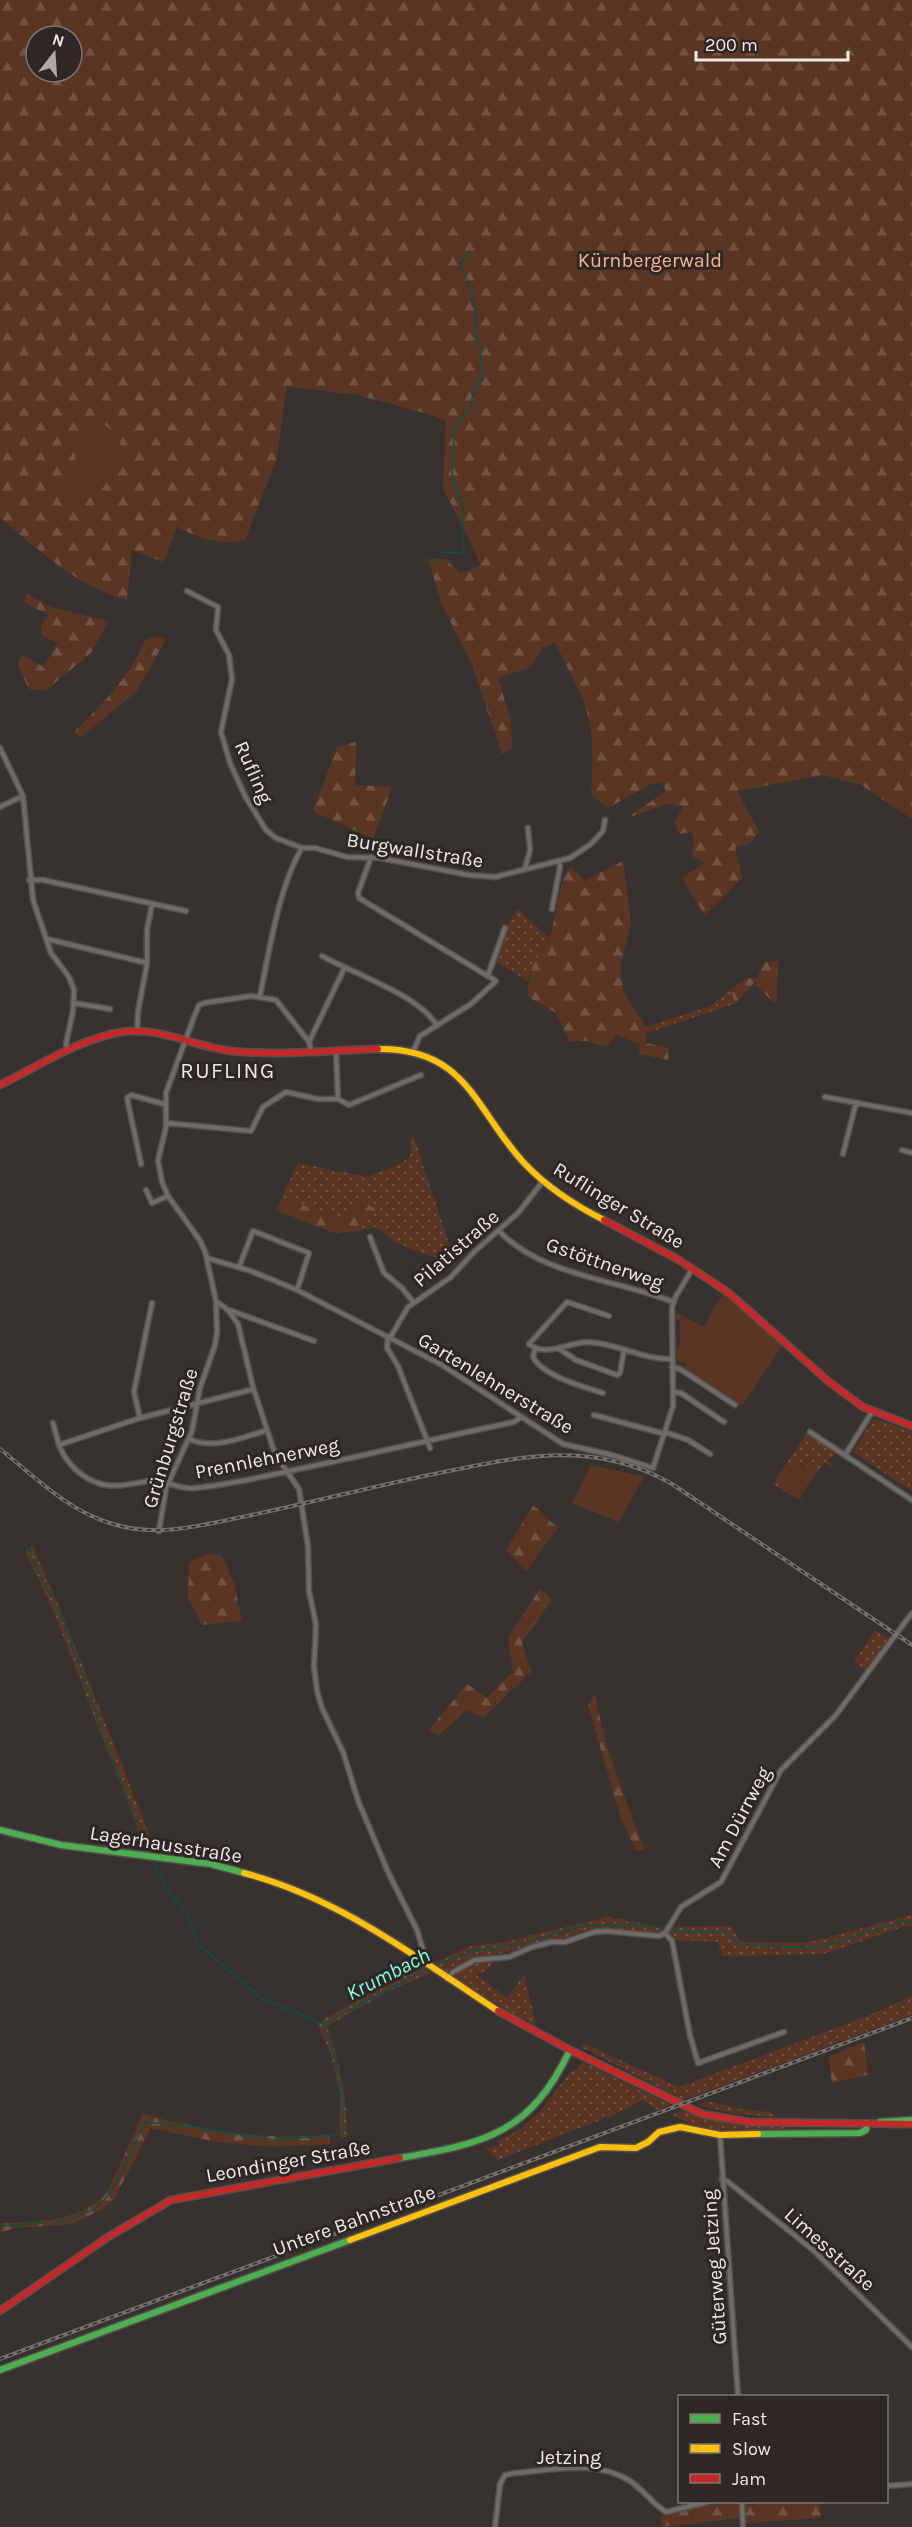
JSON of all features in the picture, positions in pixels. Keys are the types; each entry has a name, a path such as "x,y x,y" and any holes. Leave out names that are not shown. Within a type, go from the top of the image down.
{"street":[{"name":"Rufling","path":"187,591 218,607 216,630 229,655 232,679 222,727 222,738 245,796 266,830 276,838"},
{"path":"0,748 22,796 33,900 51,953 72,984 74,1003 66,1044 68,1051"},
{"path":"0,807 22,796"},
{"name":"Burgwallstraße","path":"276,838 302,848 315,848 347,856 371,857 487,877 504,876 570,858 591,844 603,831 605,820"},
{"path":"524,869 530,850 528,828"},
{"path":"302,848 293,865 276,922 260,996 278,1001 309,1042 311,1051"},
{"path":"371,857 358,893 359,898 496,981 493,986 420,1036 413,1052"},
{"path":"552,909 560,867 559,861"},
{"path":"30,880 43,880 186,911"},
{"path":"137,1031 147,963 147,930 152,904"},
{"path":"488,975 505,928"},
{"path":"47,939 147,963"},
{"path":"321,956 417,1004 437,1026"},
{"path":"309,1042 344,969"},
{"name":"Grünburgstraße","path":"159,1531 168,1483 189,1439 197,1402 216,1340 216,1301 207,1258 199,1239 168,1196 162,1182 158,1160 166,1123 164,1104 168,1087 201,1004 260,996"},
{"path":"74,1003 110,1009"},
{"name":"Ruflinger Straße","path":"0,1085 99,1037 137,1031 162,1033 232,1051 336,1051 389,1048 413,1052 440,1063 460,1078 521,1160 543,1181 620,1230 693,1268 734,1297 843,1392 872,1412 912,1426"},
{"path":"336,1051 338,1099"},
{"path":"166,1123 251,1131 263,1107 286,1092 318,1100 338,1099 349,1105 421,1075"},
{"path":"141,1164 127,1096 131,1095 164,1104"},
{"path":"825,1097 912,1113"},
{"path":"843,1154 856,1103"},
{"path":"902,1150 912,1153"},
{"name":"Pilatistraße","path":"389,1337 414,1303 442,1285 525,1205 543,1181"},
{"path":"146,1190 152,1203 168,1196"},
{"path":"239,1267 252,1231 309,1253 297,1290"},
{"name":"Gstöttnerweg","path":"499,1231 526,1251 554,1265 673,1302"},
{"path":"370,1237 384,1273 402,1288 414,1303"},
{"name":"Gartenlehnerstraße","path":"207,1258 239,1267 297,1290 451,1369 563,1444 612,1455 652,1468 665,1433"},
{"path":"665,1433 673,1406 671,1312 673,1302 693,1268"},
{"path":"216,1301 228,1310 314,1341"},
{"path":"609,1316 567,1302 529,1344 535,1349 558,1348 586,1342 654,1359 672,1359"},
{"path":"141,1418 134,1392 152,1303"},
{"path":"228,1310 240,1330 254,1389 275,1454 298,1486 308,1546 309,1590 316,1625 314,1666 322,1708 343,1752 359,1803 389,1874 417,1930 426,1965"},
{"path":"389,1337 387,1348 398,1366 430,1448"},
{"path":"558,1348 562,1353 576,1360 617,1375 620,1373 624,1350"},
{"path":"535,1349 533,1357 540,1366 568,1381 603,1393"},
{"path":"672,1367 680,1369 735,1405"},
{"path":"59,1445 141,1418 254,1389"},
{"path":"673,1392 681,1393 723,1422"},
{"path":"845,1455 872,1412"},
{"path":"594,1414 688,1440 710,1454"},
{"name":"Prennlehnerweg","path":"53,1423 64,1457 74,1468 95,1482 114,1486 150,1481 168,1483 176,1488 195,1489 514,1422 521,1417"},
{"path":"189,1439 199,1443 211,1443 267,1430"},
{"path":"810,1432 912,1500"},
{"name":"Am Dürrweg","path":"665,1933 681,1908 721,1882 781,1770 836,1715 912,1612"},
{"name":"Lagerhausstraße","path":"0,1830 61,1845 226,1867 300,1890 357,1919 491,2007 570,2050 677,2103 714,2117 758,2123 867,2124"},
{"path":"446,1979 453,1972 475,1960 509,1957 532,1947 552,1942 565,1942 594,1932 659,1936 665,1933 672,1941 690,2036 698,2063 784,2032"},
{"name":"Leondinger Straße","path":"0,2311 148,2211 171,2200 214,2190 462,2147 493,2137 516,2124 534,2107 551,2085 570,2050"},
{"path":"867,2124 912,2122"},
{"name":"Untere Bahnstraße","path":"0,2370 595,2148 604,2146 636,2148 648,2142 659,2132 680,2127 720,2135 860,2133 866,2130 867,2124"},
{"name":"Güterweg Jetzing","path":"720,2135 738,2395"},
{"name":"Limesstraße","path":"722,2179 813,2250 912,2347"},
{"name":"Jetzing","path":"495,2527 500,2484 506,2475 515,2473 576,2468 600,2469 632,2482 666,2511 702,2503"},
{"path":"888,2486 912,2484"},
{"path":"742,2503 743,2527"}],"green space":[{"name":"Kürnbergerwald","path":"0,0 912,0 912,819 861,785 822,775 737,791 759,832 749,844 735,847 742,878 705,916 682,878 705,863 692,856 694,842 692,832 679,834 675,822 683,806 667,804 627,818 666,791 661,782 649,785 608,808 591,795 592,742 588,714 555,642 542,648 531,667 498,678 511,721 512,750 502,753 472,665 442,605 428,559 446,559 460,573 480,565 443,488 446,421 435,416 358,395 287,386 276,461 245,540 227,542 210,540 177,527 163,562 132,550 127,600 75,577 44,555 0,518"},
{"path":"105,425 115,433 123,450 114,471 96,494 77,503 65,505 59,501 58,490 72,480 78,439 90,428"},
{"path":"27,594 51,607 108,621 91,653 45,691 29,689 17,664 22,655 44,667 57,643 42,635 41,626 49,615 25,603"},
{"path":"156,636 166,639 136,692 81,737 74,732 123,679 145,640"},
{"path":"356,742 355,785 392,787 373,839 313,811 337,747"},
{"path":"623,861 631,922 620,968 624,993 646,1027 646,1043 669,1048 668,1060 639,1054 640,1044 616,1035 607,1047 586,1041 569,1041 556,1013 527,996 532,965 550,938 563,878 570,867 585,880"},
{"path":"517,909 550,938 532,965 528,981 496,962 509,922"},
{"path":"778,961 777,999 774,1003 754,983 736,1003 730,990 748,978 757,978 765,962"},
{"path":"730,990 736,1003 647,1033 646,1027 710,1006"},
{"path":"412,1132 456,1265 402,1246 376,1227 361,1231 361,1220 349,1207 341,1219 282,1197 298,1163 366,1177 396,1166 410,1157"},
{"path":"282,1197 341,1219 349,1207 359,1199 377,1210 361,1220 361,1231 334,1233 276,1210"},
{"path":"723,1293 782,1346 742,1406 684,1370 686,1364 677,1360 675,1350 680,1346 680,1321 675,1317 677,1313 704,1327"},
{"path":"874,1419 912,1431 912,1491 853,1452"},
{"path":"807,1433 837,1453 826,1461 832,1464 830,1467 825,1462 816,1473 793,1458 778,1482 805,1501 773,1484"},
{"path":"793,1458 816,1473 800,1497 777,1482"},
{"path":"591,1465 644,1477 618,1522 572,1503"},
{"path":"533,1505 558,1528 526,1571 506,1550"},
{"path":"32,1545 58,1604 157,1854 147,1853 52,1607 26,1553"},
{"path":"207,1554 222,1556 234,1583 242,1621 202,1625 188,1597 189,1562"},
{"path":"540,1589 552,1600 522,1642 531,1672 484,1717 466,1710 439,1735 428,1731 467,1684 487,1698 513,1672 508,1638"},
{"path":"875,1630 887,1638 889,1636 892,1638 866,1670 854,1662"},
{"path":"595,1694 610,1754 645,1850 636,1851 621,1818 588,1706"},
{"path":"912,1915 912,1927 903,1927 823,1954 722,1956 718,1942 674,1940 674,1935 593,1928 565,1938 478,1957 447,1972 435,1963 470,1946 501,1943 607,1917 665,1927 731,1926 740,1942 806,1943"},
{"path":"495,1960 487,1970 477,1975 507,1998 524,1975 536,2025 504,2009 453,1977 466,1966"},
{"path":"419,1964 431,1973 391,1990 327,2026 344,2094 347,2137 340,2139 340,2092 331,2055 317,2023 412,1971"},
{"path":"912,1996 912,2015 684,2100 581,2047 585,2044 679,2087 865,2017"},
{"path":"864,2042 868,2075 832,2083 829,2056"},
{"path":"583,2062 671,2105 657,2110 643,2100 613,2115 498,2160 485,2147 499,2146 498,2141 515,2132 537,2115 570,2072 579,2068"},
{"path":"707,2101 740,2109 768,2112 779,2117 736,2114 697,2105"},
{"path":"683,2110 708,2119 734,2124 787,2127 786,2131 714,2130 686,2122 673,2115"},
{"path":"143,2114 190,2126 236,2133 281,2136 330,2135 330,2144 274,2147 217,2142 151,2128 113,2201 99,2211 71,2224 15,2228 0,2233 0,2223 58,2218 86,2209 98,2201 108,2191"},
{"path":"715,2503 740,2503 741,2518 661,2527 662,2516"},
{"path":"744,2503 820,2503 821,2518 745,2523"}],"waterway":[{"path":"436,563 442,552 463,553 464,549 463,506 452,478 453,429 471,407 473,392 482,378 481,349 475,330 476,318 471,289 460,264 470,251"},
{"path":"243,788 256,810"},
{"path":"260,816 271,832"},
{"path":"25,1543 51,1597"},
{"path":"55,1603 121,1783 151,1854"},
{"path":"152,1859 170,1894 185,1911 199,1945 262,1999 322,2023"},
{"name":"Krumbach","path":"434,1966 469,1952 517,1945 587,1925 638,1924 689,1932 726,1932 740,1945 816,1948 901,1922 912,1922"},
{"name":"Krumbach","path":"54,2223 85,2214 101,2203 120,2176 145,2122 195,2127 273,2140 343,2134 343,2105 339,2078 333,2051 323,2024 429,1968"},
{"name":"Krumbach","path":"0,2226 44,2223"}],"railway":[{"path":"0,1449 53,1492 82,1511 113,1524 147,1530 180,1529 213,1523 495,1462 554,1455 584,1456 613,1461 642,1470 672,1484 912,1645"},
{"path":"0,2359 912,2018"}],"traffic: fast":[{"path":"0,1830 61,1845 211,1864 244,1873"},
{"path":"400,2158 457,2147 502,2130 521,2117 539,2100 555,2078 570,2050"},
{"path":"880,2122 912,2120"},
{"path":"758,2134 860,2133 866,2130 867,2123"},
{"path":"0,2370 350,2240"}],"traffic: slow":[{"path":"378,1049 408,1051 432,1059 451,1071 466,1086 525,1164 562,1195 604,1220"},
{"path":"244,1873 279,1884 345,1914 407,1951 498,2011"},
{"path":"350,2240 600,2147 636,2148 648,2142 659,2132 680,2127 720,2135 758,2134"}],"traffic: jam":[{"path":"0,1085 74,1047 121,1032 163,1034 232,1051 286,1053 378,1049"},
{"path":"604,1220 679,1260 729,1293 828,1381 863,1407 912,1426"},
{"path":"498,2011 570,2050 702,2114 749,2122 912,2124"},
{"path":"0,2311 108,2237 171,2200 400,2158"}],"district":[{"name":"RUFLING","path":"228,1070"}]}
